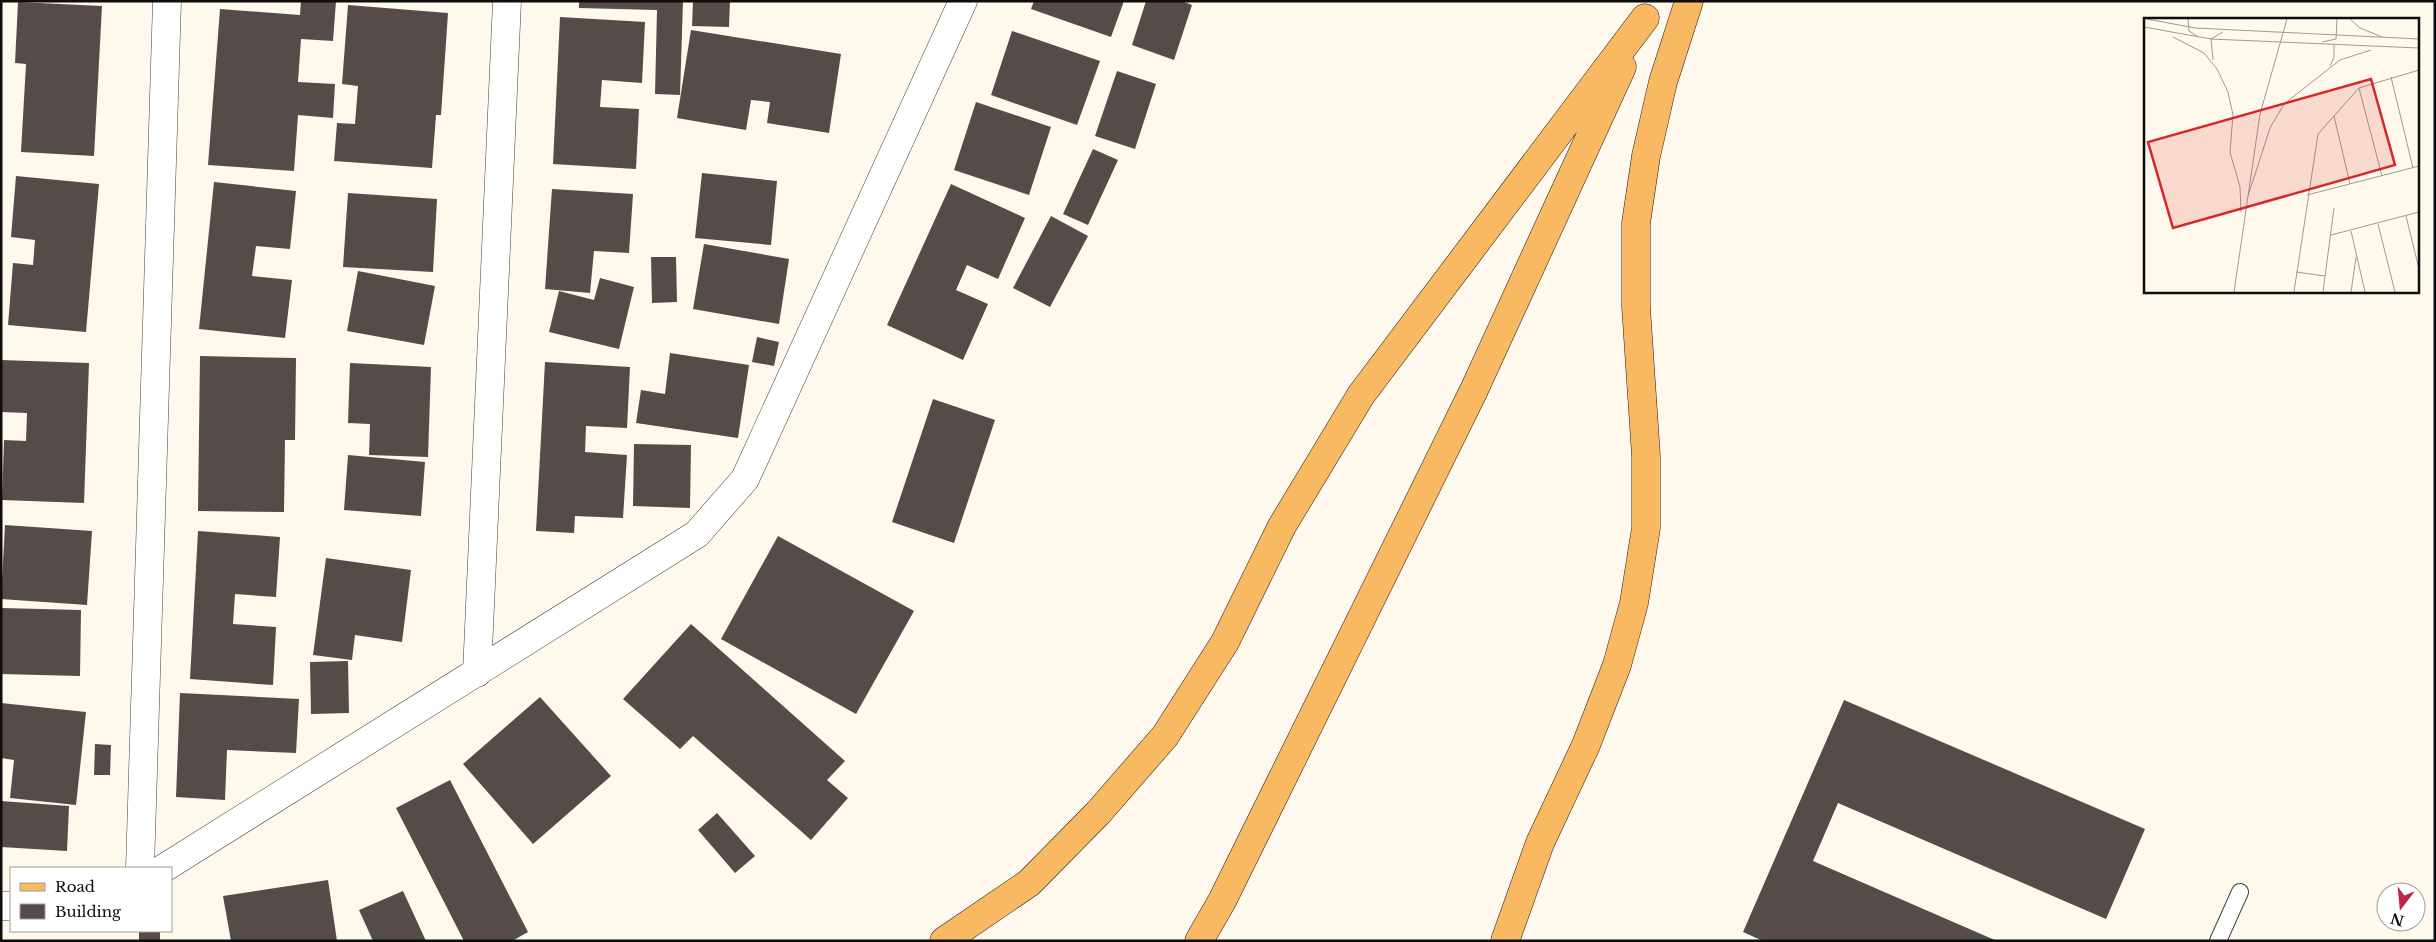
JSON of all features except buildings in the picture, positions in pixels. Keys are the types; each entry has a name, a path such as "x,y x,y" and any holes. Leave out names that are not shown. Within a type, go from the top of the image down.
{"main road":[{"path":"1506,941 1540,843 1586,745 1617,665 1634,603 1646,528 1646,456 1636,307 1636,223 1646,156 1663,82 1688,1"},
{"path":"944,941 1029,883 1098,813 1165,736 1225,642 1282,526 1361,395 1649,10"},
{"path":"1199,941 1222,902 1470,398 1649,10"}],"street":[{"path":"140,867 167,1"},
{"path":"477,673 507,1"},
{"path":"166,867 697,534 745,479 963,1"}],"lane":[{"path":"2218,941 2240,892"}]}
